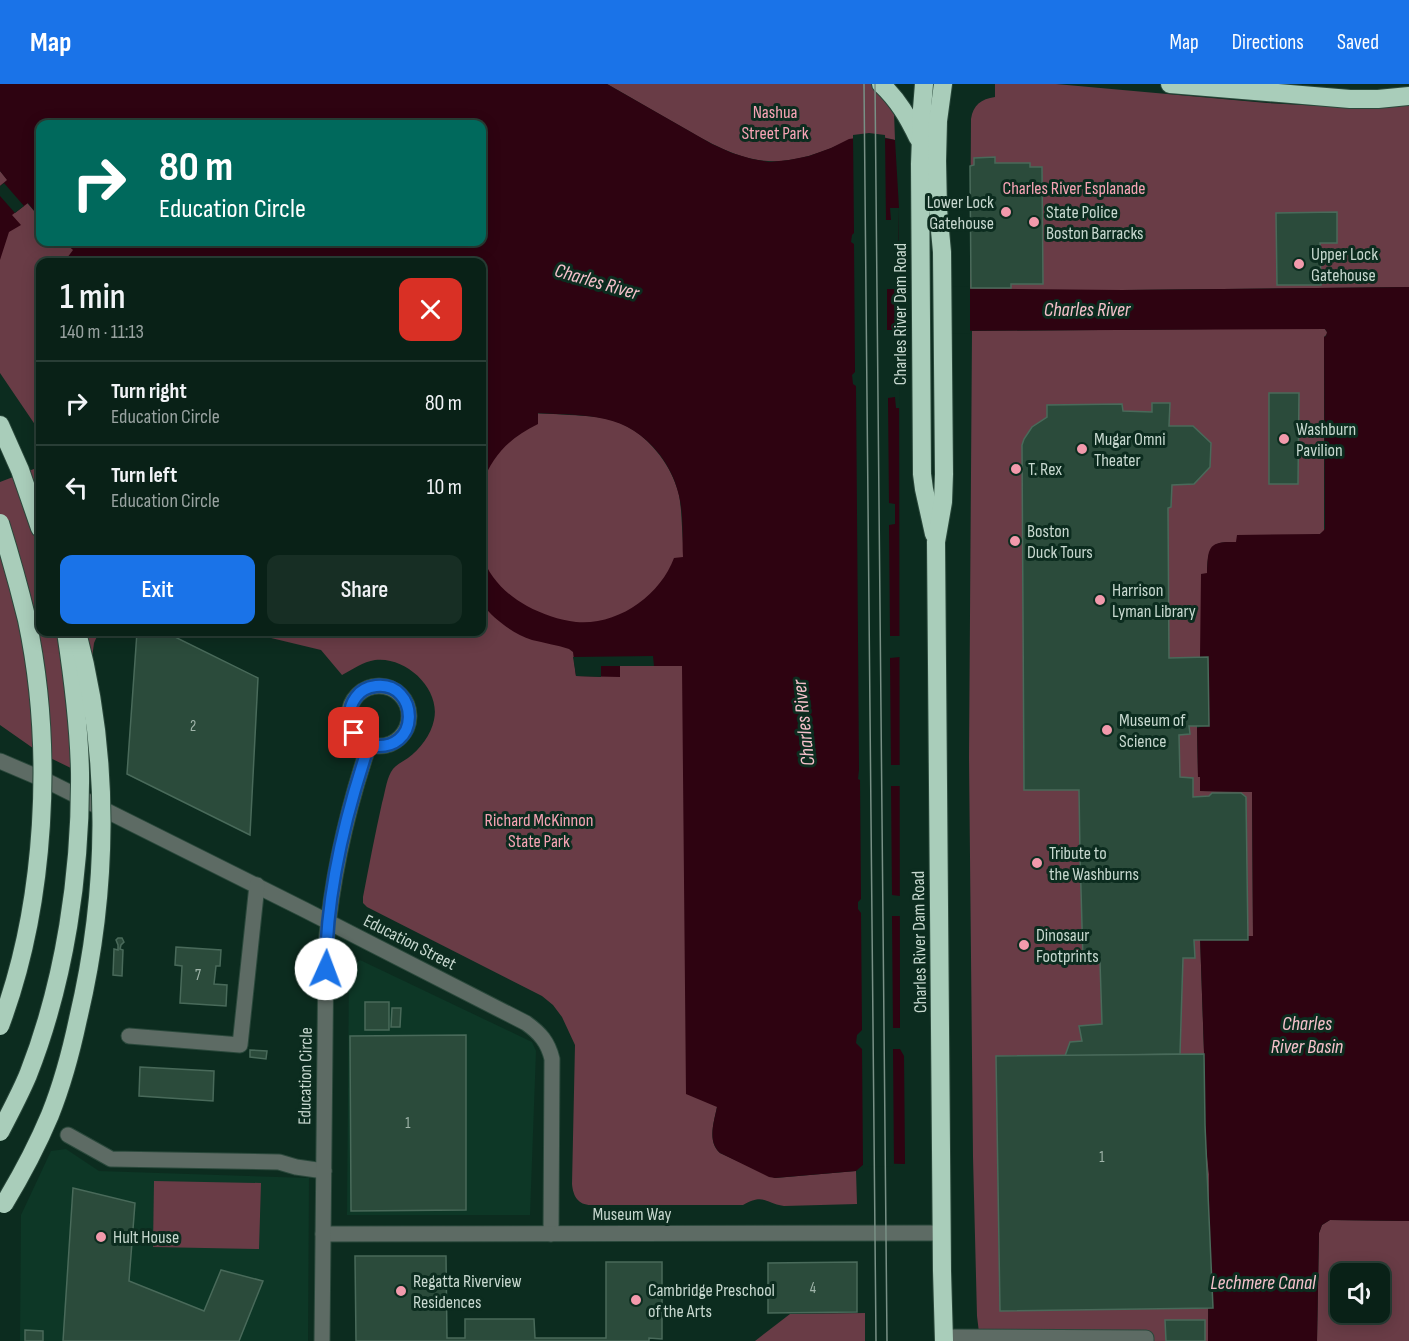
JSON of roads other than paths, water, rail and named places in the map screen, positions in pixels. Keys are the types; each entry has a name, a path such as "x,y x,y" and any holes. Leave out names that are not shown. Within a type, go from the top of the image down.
{"highway":[{"path":"881,84 906,113 920,142"},
{"name":"Charles River Dam Road","path":"924,84 920,142 922,474 936,542"},
{"name":"Charles River Dam Road","path":"943,84 939,105 937,148 942,258 944,488 936,542 944,1339"},
{"path":"1170,84 1350,99 1409,96"},
{"path":"0,425 36,508"},
{"path":"20,470 36,516"},
{"path":"0,523 27,622 37,692 42,760 40,831 31,913 18,970 0,1028"},
{"path":"0,1132 28,1076 40,1040 59,969 71,901 78,832 80,769 76,700 67,636"},
{"path":"0,1210 19,1179 50,1114 72,1047 90,963 101,843 100,774 89,681 78,636"}],"street":[{"path":"374,686 387,687 398,693 406,702 409,714 408,724 397,741 388,745 369,745 354,733 349,715 351,705 363,691 374,686"},
{"name":"Education Circle","path":"322,1341 326,956 335,875 346,820 369,745"},
{"name":"Education Street","path":"0,761 47,781 257,885 526,1023 540,1033 549,1047 552,1059 551,1234"},
{"path":"0,1028 8,1032 47,781"},
{"path":"129,1036 240,1045 257,885"},
{"path":"68,1135 111,1158 279,1162 324,1171"},
{"name":"Museum Way","path":"323,1234 942,1233"},
{"path":"944,1339 1146,1338 1146,1341"}],"water":[{"path":"0,84 607,84 712,144 752,159 769,162 789,160 809,156 849,139 869,136 895,140 899,208 898,288 1123,290 1409,287 1409,1221 1330,1220 1322,1225 1319,1233 1317,1341 1208,1341 1209,1174 1206,1148 1200,936 1253,936 1252,792 1200,791 1197,728 1209,725 1208,658 1200,657 1201,574 1207,573 1211,547 1220,543 1236,542 1237,535 1320,534 1325,529 1324,337 1327,332 1325,329 899,331 900,1049 904,1056 905,1164 865,1163 856,1171 775,1178 720,1153 713,1137 717,1107 686,1094 682,666 620,666 620,677 576,676 573,652 518,634 486,608 486,565 494,578 513,597 539,612 563,620 591,622 607,619 621,614 648,596 659,585 674,558 683,557 680,500 673,477 660,455 647,441 620,424 589,416 538,413 538,424 511,441 486,473 486,258 67,258 73,250 68,246 486,246 486,120 36,120 36,213 28,203 12,215 21,225 9,232 0,260 0,186 7,180 0,171"}],"tram line":[{"path":"864,84 876,1341"},
{"path":"875,84 887,1341"}],"place":[{"name":"Lower Lock Gatehouse","path":"1006,212"},
{"name":"State Police Boston Barracks","path":"1034,222"},
{"name":"Upper Lock Gatehouse","path":"1299,264"},
{"name":"Washburn Pavilion","path":"1284,439"},
{"name":"Mugar Omni Theater","path":"1082,449"},
{"name":"T. Rex","path":"1016,469"},
{"name":"Boston Duck Tours","path":"1015,541"},
{"name":"Harrison Lyman Library","path":"1100,600"},
{"name":"Museum of Science","path":"1107,730"},
{"name":"Tribute to the Washburns","path":"1037,863"},
{"name":"Dinosaur Footprints","path":"1024,945"},
{"name":"Hult House","path":"101,1237"},
{"name":"Regatta Riverview Residences","path":"401,1291"},
{"name":"Cambridge Preschool of the Arts","path":"636,1300"}],"park label":[{"name":"Nashua Street Park","path":"775,122"},
{"name":"Charles River Esplanade","path":"1074,188"},
{"name":"Richard McKinnon State Park","path":"539,830"}],"water label":[{"name":"Charles River","path":"597,281"},
{"name":"Charles River","path":"1087,309"},
{"name":"Charles River","path":"803,723"},
{"name":"Charles River Basin","path":"1307,1034"},
{"name":"Lechmere Canal","path":"1263,1282"}]}
